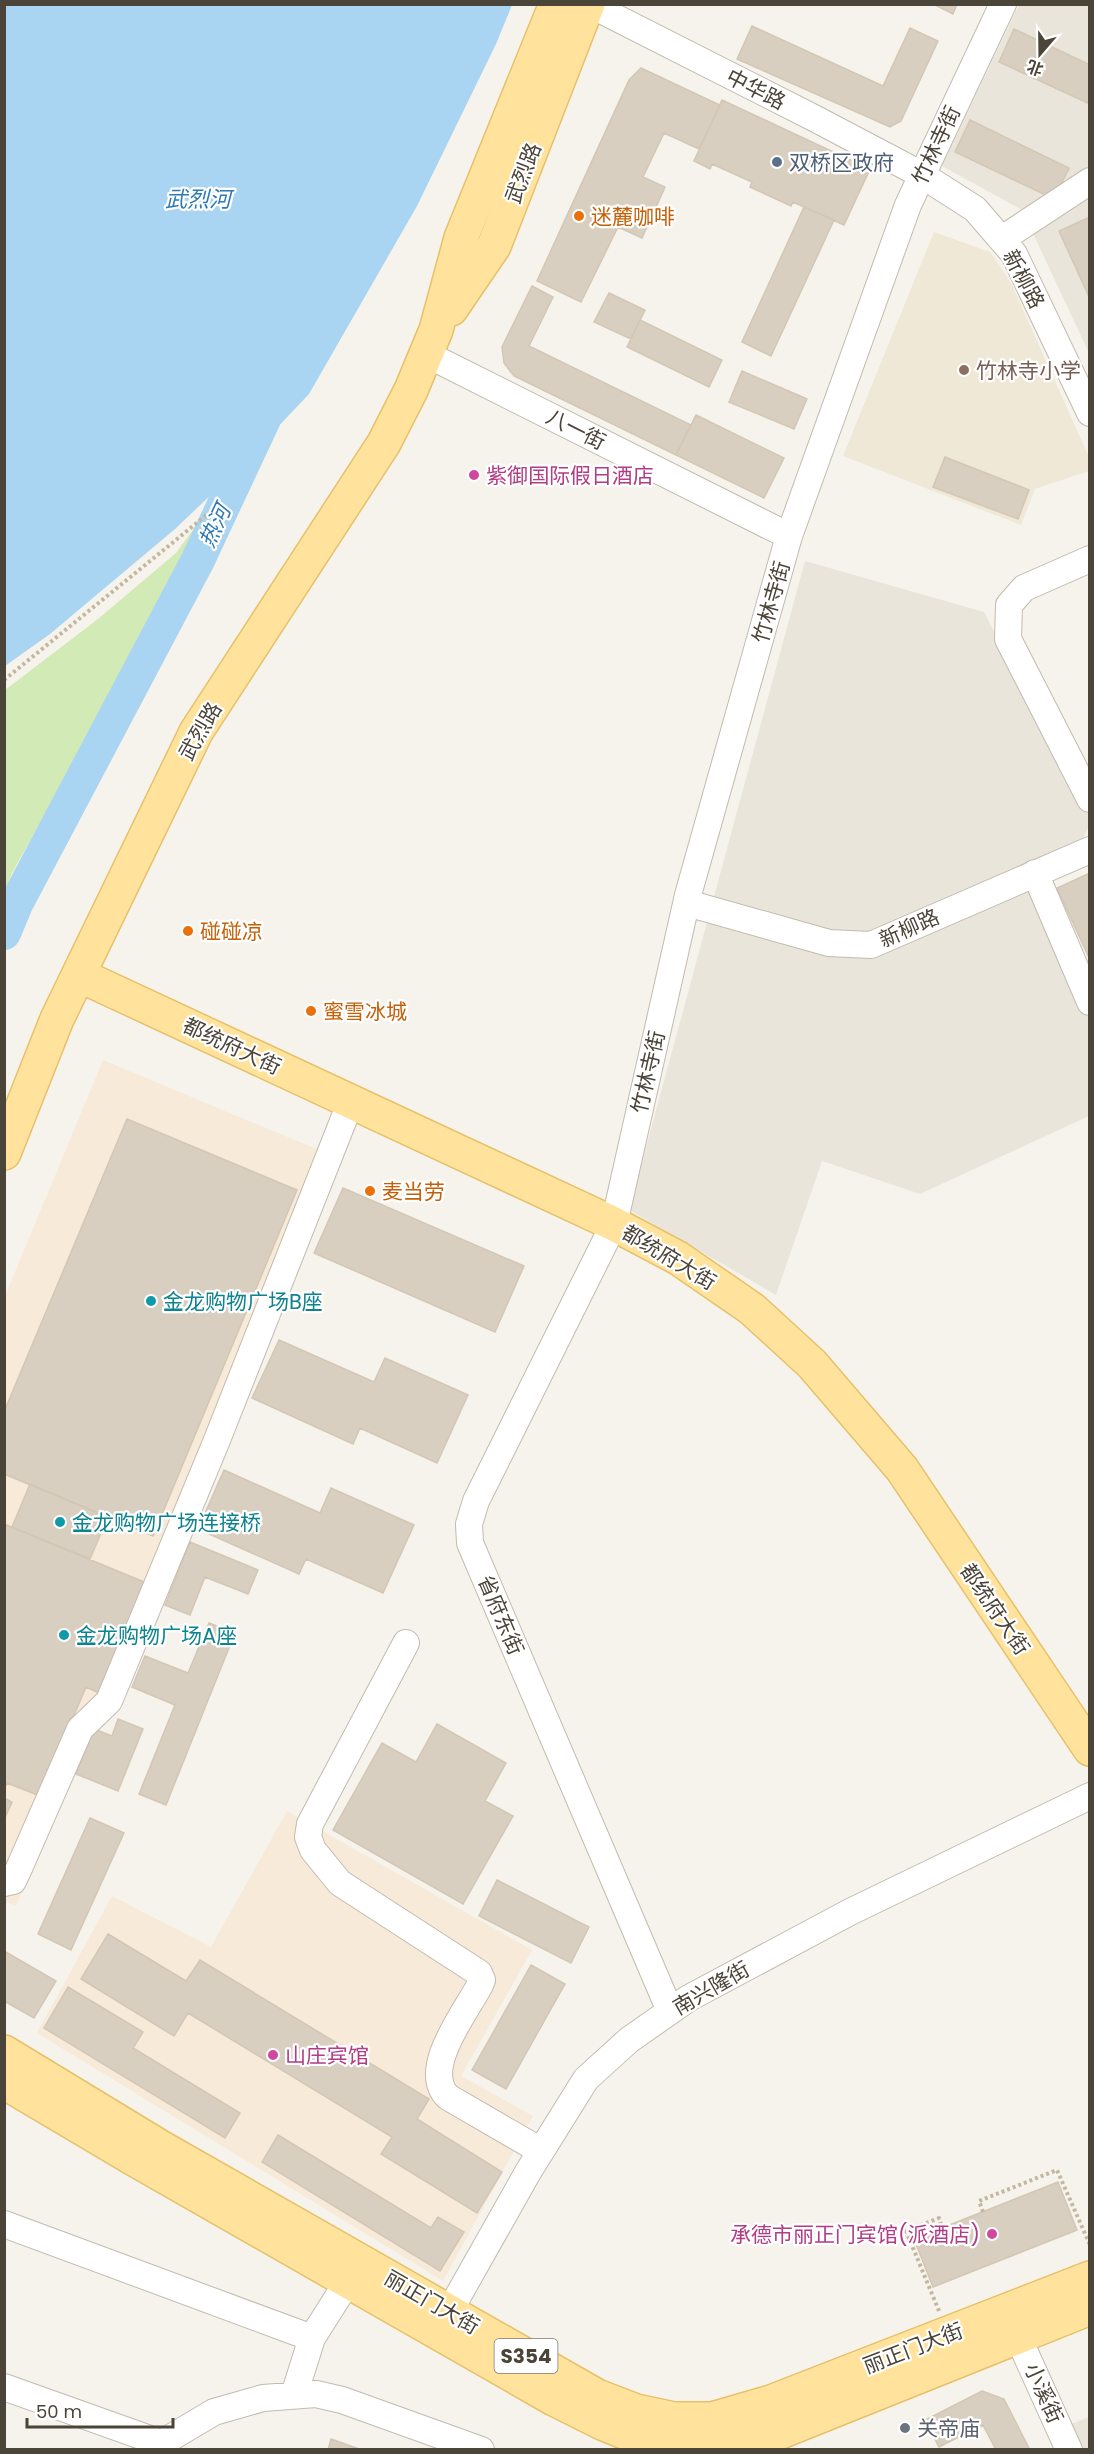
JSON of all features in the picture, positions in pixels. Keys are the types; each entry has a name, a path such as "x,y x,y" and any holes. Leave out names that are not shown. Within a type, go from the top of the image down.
{"main road":[{"name":"武烈路","path":"431,342 461,238 556,4"},
{"name":"武烈路","path":"4,1153 57,1019 196,732 384,443 431,342 494,246 589,4"},
{"name":"都统府大街","path":"79,975 614,1224 678,1258 752,1310 812,1364 902,1469 1089,1749"},
{"name":"丽正门大街","path":"4,2052 162,2148 597,2396 636,2411 674,2419 712,2419 771,2403 1089,2278"},
{"name":"丽正门大街","path":"4,2082 554,2399 629,2434 685,2447 727,2446 778,2433 1089,2308"}],"street":[{"name":"中华路","path":"589,4 922,176"},
{"name":"竹林寺街","path":"614,1224 687,903 789,536 908,205 1003,4"},
{"name":"新柳路","path":"922,176 975,209 1014,254 1089,413"},
{"path":"1002,239 1089,181"},
{"name":"八一街","path":"431,342 789,536"},
{"path":"1089,559 1024,588 1008,605 1008,639 1089,799"},
{"name":"新柳路","path":"687,903 829,943 871,945 1089,850"},
{"path":"1035,873 1089,1002"},
{"path":"4,1883 13,1881 80,1729 109,1701 218,1440 351,1101"},
{"name":"省府东街","path":"614,1224 476,1501 469,1524 470,1544 670,2012"},
{"path":"406,1643 310,1824 308,1837 313,1850 340,1883 479,1973 482,1980 480,1985 438,2065 441,2090 448,2097 542,2151"},
{"name":"南兴隆街","path":"449,2312 586,2079 629,2040 689,1998 850,1912 1089,1796"},
{"path":"4,2224 312,2338"},
{"path":"294,2396 312,2338 348,2281"},
{"name":"小溪街","path":"1018,2337 1069,2450"},
{"path":"4,2387 155,2446 214,2412 263,2398 316,2394 342,2400 481,2450"}],"path":[{"path":"4,680 209,513"},
{"path":"983,2212 979,2201 1057,2170 1089,2245"},
{"path":"942,2228 939,2218 906,2231 948,2334"}],"shaded area":[{"path":"1019,5 1089,5 1089,353 1022,210 942,166"},
{"name":"竹林寺小学","path":"934,232 990,252 998,263 1012,285 1089,457 1089,471 1035,489 1021,525 843,456"},
{"path":"805,561 984,612 1089,814 1089,825 1081,844 1024,868 1089,1020 1089,1116 920,1194 822,1161 776,1295 629,1210"},
{"path":"103,1060 340,1159 86,1729 16,1906 5,1901 5,1296"},
{"name":"山庄宾馆","path":"287,1811 532,1950 461,2076 533,2116 443,2281 37,2033 112,1896 211,1947"},
{"path":"1089,2417 1089,2449 1078,2449 1069,2425"}],"green space":[{"path":"236,471 12,873 5,892 5,690 98,619 176,553"}],"water":[{"name":"武烈河","path":"5,4 512,5 496,44 417,206 309,394 236,471 175,529 50,634 5,666"}],"building":[{"path":"933,4 957,4 953,14"},
{"path":"752,26 883,86 910,28 938,41 901,121 890,127 737,59"},
{"path":"1014,29 1090,65 1090,104 999,62"},
{"path":"641,68 720,105 699,149 664,133 643,177 665,187 642,238 618,227 581,302 537,281 629,80"},
{"name":"双桥区政府","path":"722,100 870,169 844,225 793,202 791,206 750,187 752,182 712,164 710,169 694,161"},
{"path":"970,120 1069,168 1054,199 955,152"},
{"path":"804,207 834,220 771,356 742,342"},
{"path":"1090,217 1090,299 1059,231"},
{"path":"532,286 553,297 529,346 691,425 676,455 514,376 504,363 502,347"},
{"path":"609,293 645,310 631,339 594,322"},
{"path":"640,320 722,360 709,387 627,347"},
{"path":"742,371 807,399 794,429 729,402"},
{"path":"696,415 784,458 764,498 676,455"},
{"path":"945,457 1029,490 1018,519 933,487"},
{"path":"1090,873 1090,960 1057,888"},
{"name":"金龙购物广场B座","path":"127,1119 297,1190 153,1536 4,1474 4,1412"},
{"path":"343,1188 524,1266 495,1332 314,1253"},
{"path":"279,1340 374,1382 385,1358 468,1395 437,1463 360,1428 353,1444 252,1398"},
{"path":"224,1470 320,1513 331,1488 414,1525 383,1593 306,1559 299,1574 198,1529"},
{"name":"金龙购物广场连接桥","path":"30,1484 108,1517 90,1559 12,1527"},
{"name":"金龙购物广场A座","path":"4,1524 144,1582 99,1693 86,1687 40,1796 7,1783 4,1790"},
{"path":"190,1542 258,1570 248,1594 205,1577 190,1615 165,1605"},
{"path":"209,1623 235,1633 166,1805 139,1794 175,1705 132,1687 145,1656 188,1673"},
{"path":"118,1719 143,1729 118,1791 76,1774 94,1729 112,1736"},
{"path":"437,1724 506,1763 485,1801 513,1816 463,1904 333,1830 382,1743 416,1762"},
{"path":"4,1798 12,1802 4,1820"},
{"path":"90,1818 124,1833 71,1950 38,1934"},
{"path":"497,1880 589,1927 571,1963 479,1916"},
{"path":"108,1934 186,1981 200,1960 429,2099 417,2119 502,2172 477,2213 381,2154 392,2137 188,2013 174,2036 81,1979"},
{"path":"4,1951 56,1981 34,2018 4,2001"},
{"path":"531,1965 565,1984 506,2089 472,2070"},
{"path":"68,1987 143,2032 133,2048 240,2113 225,2138 44,2028"},
{"path":"278,2135 431,2228 438,2217 464,2232 440,2271 262,2162"},
{"path":"1058,2182 1077,2230 933,2287 914,2239"},
{"path":"982,2391 1004,2399 1030,2450 996,2450 983,2425 939,2447 925,2420"},
{"path":"331,2439 362,2450 328,2450"}],"waterway":[{"name":"热河","path":"4,933 16,904 198,560 264,419"}],"place":[{"name":"双桥区政府","path":"777,162"},
{"name":"迷麓咖啡","path":"579,216"},
{"name":"竹林寺小学","path":"964,370"},
{"name":"紫御国际假日酒店","path":"474,475"},
{"name":"碰碰凉","path":"188,931"},
{"name":"蜜雪冰城","path":"311,1011"},
{"name":"麦当劳","path":"370,1191"},
{"name":"金龙购物广场B座","path":"151,1301"},
{"name":"金龙购物广场连接桥","path":"60,1522"},
{"name":"金龙购物广场A座","path":"64,1635"},
{"name":"山庄宾馆","path":"273,2055"},
{"name":"承德市丽正门宾馆(派酒店)","path":"992,2234"},
{"name":"关帝庙","path":"905,2428"}]}
